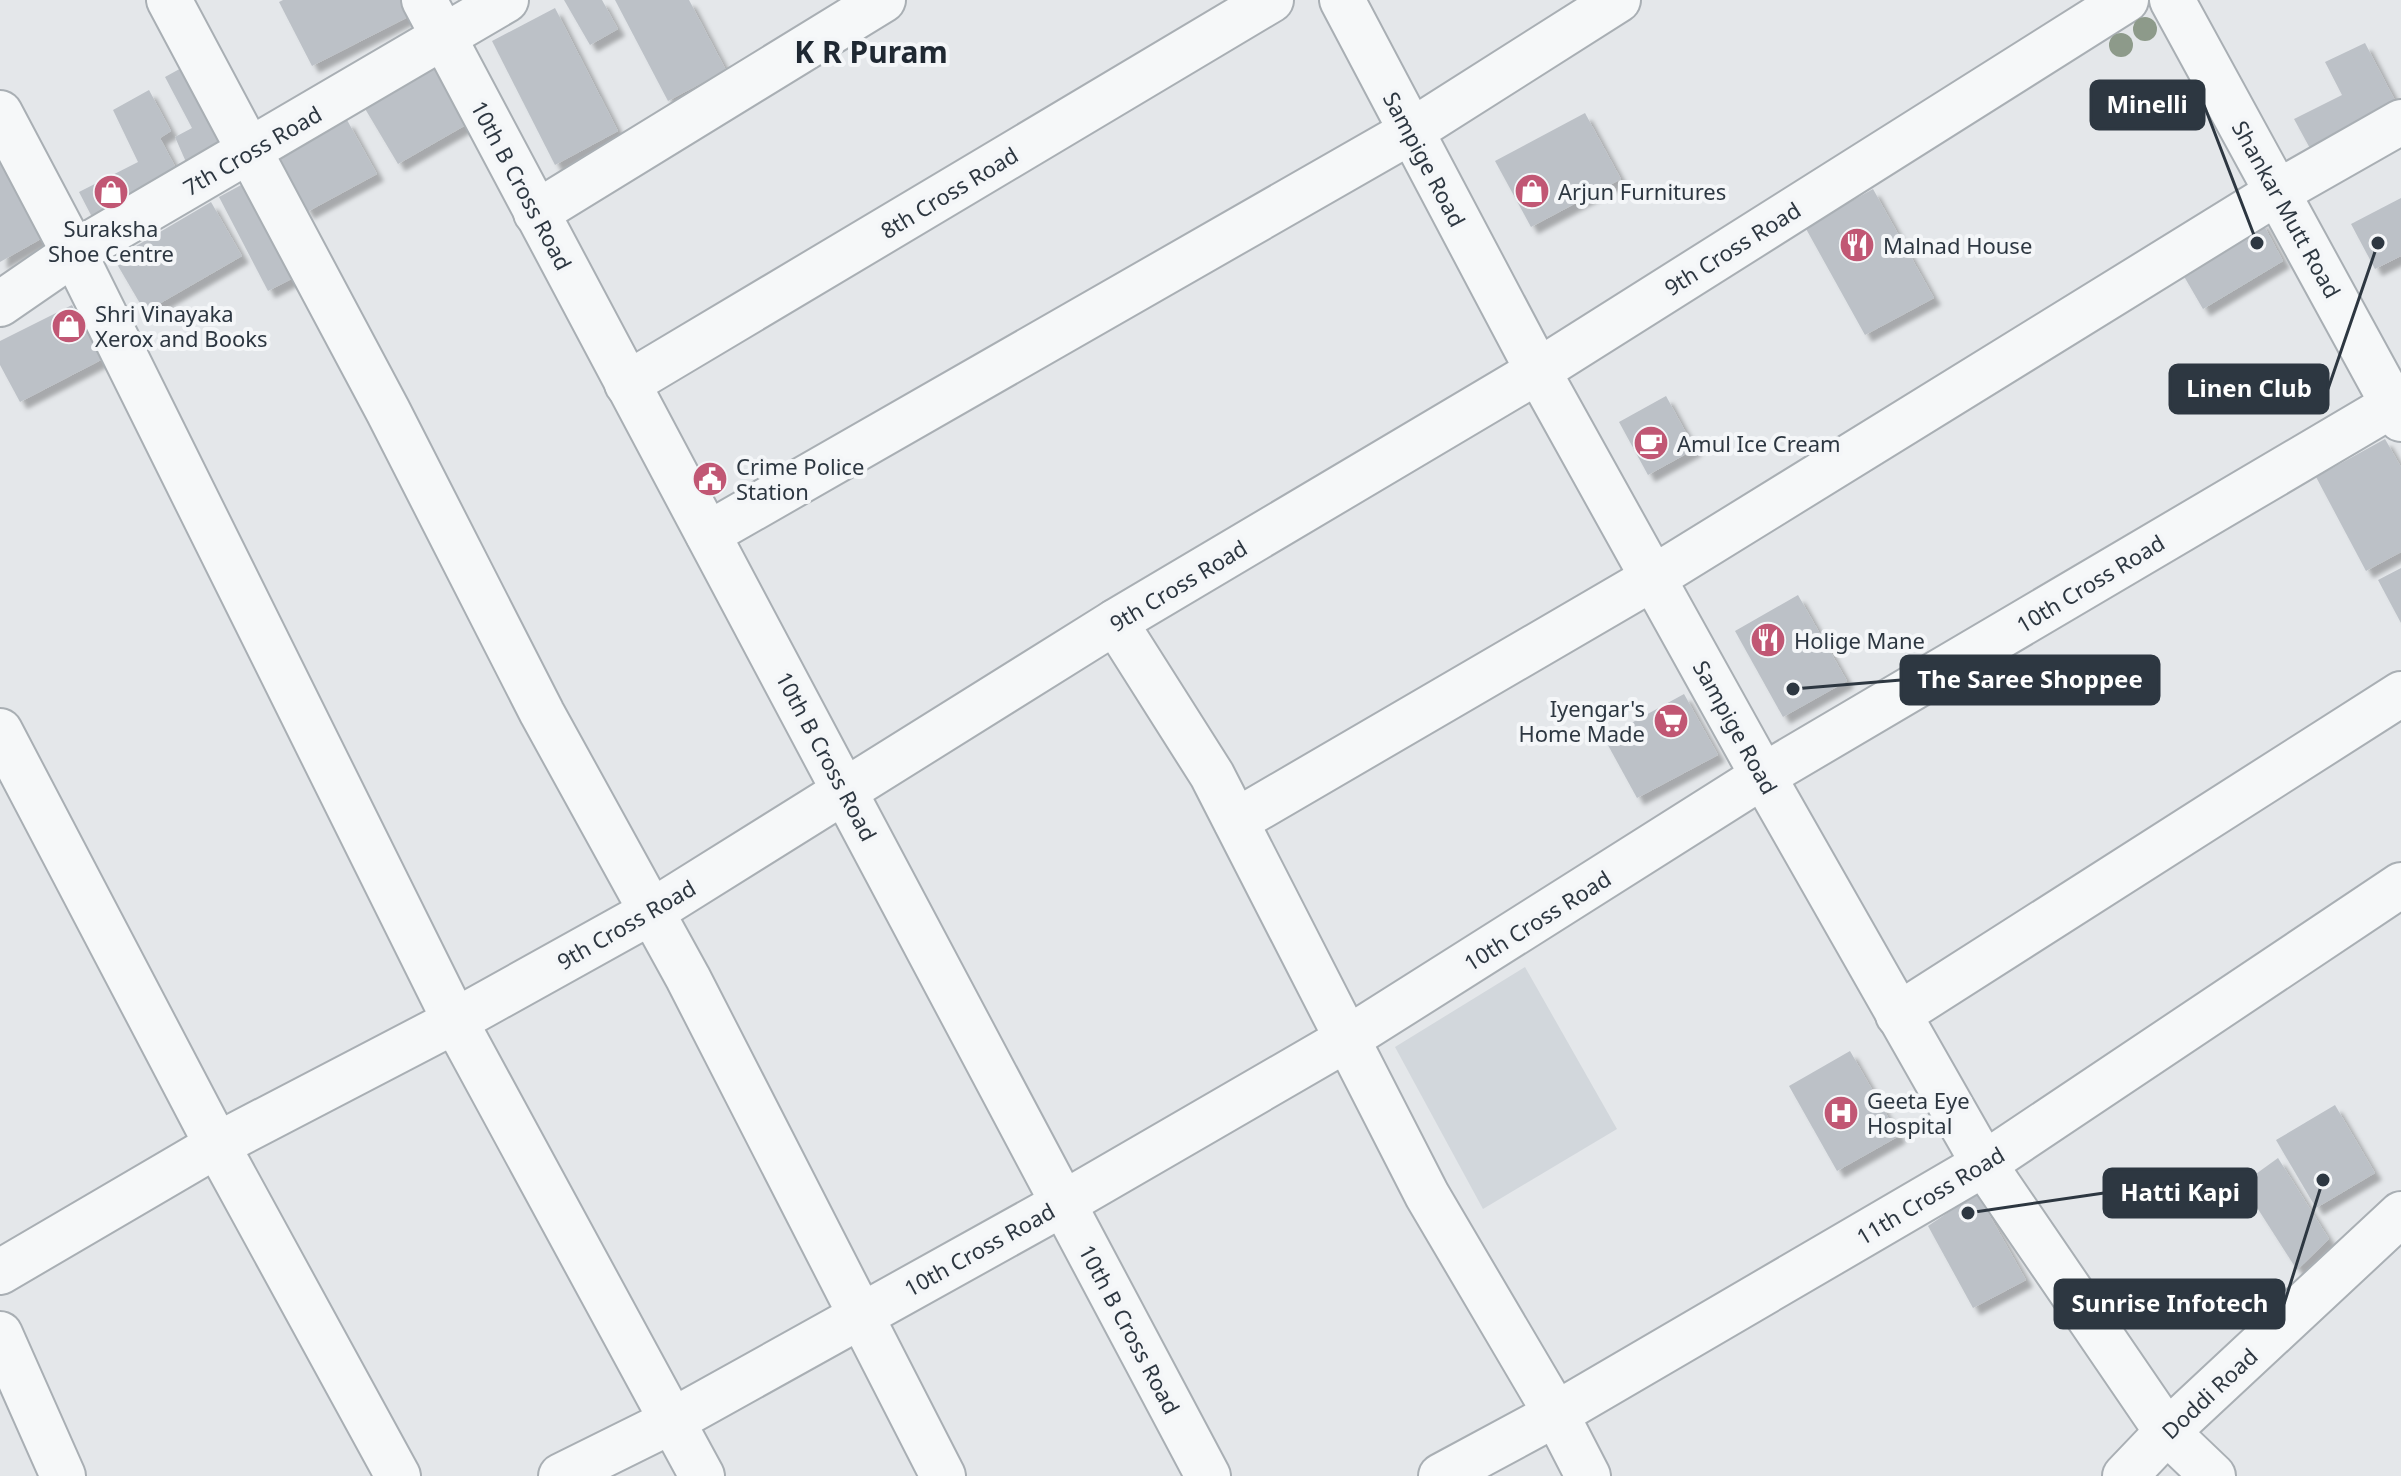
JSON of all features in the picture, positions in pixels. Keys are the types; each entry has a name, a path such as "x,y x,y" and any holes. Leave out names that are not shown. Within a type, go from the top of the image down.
{"street":[{"path":"169,0 388,411 542,713 688,978 943,1476"},
{"name":"10th B Cross Road","path":"424,0 1208,1476"},
{"name":"7th Cross Road","path":"0,304 74,253 506,0"},
{"path":"536,213 883,0"},
{"name":"8th Cross Road","path":"627,384 1271,0"},
{"name":"Sampige Road","path":"1342,0 1538,371 1763,776 1984,1164 2167,1432 2213,1476"},
{"path":"708,534 1410,132 1618,0"},
{"name":"9th Cross Road","path":"0,1272 217,1145 455,1021 651,912 1115,622 1538,371 2126,0"},
{"name":"Shankar Mutt Road","path":"2172,0 2398,408"},
{"path":"0,113 74,253 455,1021 702,1476"},
{"path":"1236,821 1653,578 2278,192 2401,122"},
{"name":"10th Cross Road","path":"561,1476 672,1421 1064,1203 1347,1039 1763,776 2398,408"},
{"path":"1115,622 1212,775 1427,1195 1556,1414 1588,1476"},
{"path":"1898,1015 2401,694"},
{"path":"0,731 217,1145 398,1476"},
{"name":"11th Cross Road","path":"1441,1476 1556,1414 1984,1164 2401,885"},
{"name":"Doddi Road","path":"2125,1476 2167,1432 2401,1214"},
{"path":"0,1334 63,1476"}],"shaded area":[{"path":"1525,967 1617,1129 1483,1209 1395,1047"}],"building":[{"path":"404,0 412,15 312,66 279,2"},
{"path":"564,0 602,0 618,29 590,45"},
{"path":"615,0 689,0 726,70 668,101"},
{"path":"555,8 618,131 555,165 492,41"},
{"path":"2365,43 2398,106 2312,152 2294,119 2342,95 2325,62"},
{"path":"438,64 471,122 398,164 364,107"},
{"path":"185,66 226,141 186,162 175,137 192,128 165,77"},
{"path":"149,90 171,131 160,138 177,170 92,217 79,192 138,162 113,110"},
{"path":"1585,113 1621,179 1531,227 1495,161"},
{"path":"347,120 377,174 307,212 278,159"},
{"path":"0,156 46,236 0,262"},
{"path":"254,178 303,273 268,291 219,197"},
{"path":"1873,189 1934,298 1865,335 1805,227"},
{"path":"2401,198 2401,256 2375,269 2351,224"},
{"path":"211,202 242,256 145,312 114,259"},
{"path":"2261,220 2283,261 2203,309 2178,266"},
{"path":"72,305 101,360 20,402 0,365 0,341"},
{"path":"1666,396 1695,449 1648,475 1619,422"},
{"path":"2385,439 2401,467 2401,552 2366,571 2316,477"},
{"path":"2401,568 2401,623 2378,580"},
{"path":"1798,595 1847,681 1783,717 1735,631"},
{"path":"1684,694 1718,755 1637,798 1604,738"},
{"path":"1850,1051 1899,1136 1837,1171 1789,1086"},
{"path":"2335,1105 2375,1173 2316,1208 2276,1140"},
{"path":"2278,1158 2329,1239 2297,1270 2242,1184"},
{"path":"1977,1193 2026,1280 1973,1308 1928,1226"}],"place":[{"name":"Arjun Furnitures","path":"1532,191"},
{"name":"Suraksha Shoe Centre","path":"111,192"},
{"name":"Minelli","path":"2257,243"},
{"name":"Linen Club","path":"2378,243"},
{"name":"Malnad House","path":"1857,245"},
{"name":"Shri Vinayaka Xerox and Books","path":"69,326"},
{"name":"Amul Ice Cream","path":"1651,443"},
{"name":"Crime Police Station","path":"710,479"},
{"name":"Holige Mane","path":"1768,640"},
{"name":"The Saree Shoppee","path":"1793,689"},
{"name":"Iyengar's Home Made","path":"1671,721"},
{"name":"Geeta Eye Hospital","path":"1841,1113"},
{"name":"Sunrise Infotech","path":"2323,1180"},
{"name":"Hatti Kapi","path":"1968,1213"}],"district":[{"name":"K R Puram","path":"871,51"}]}
